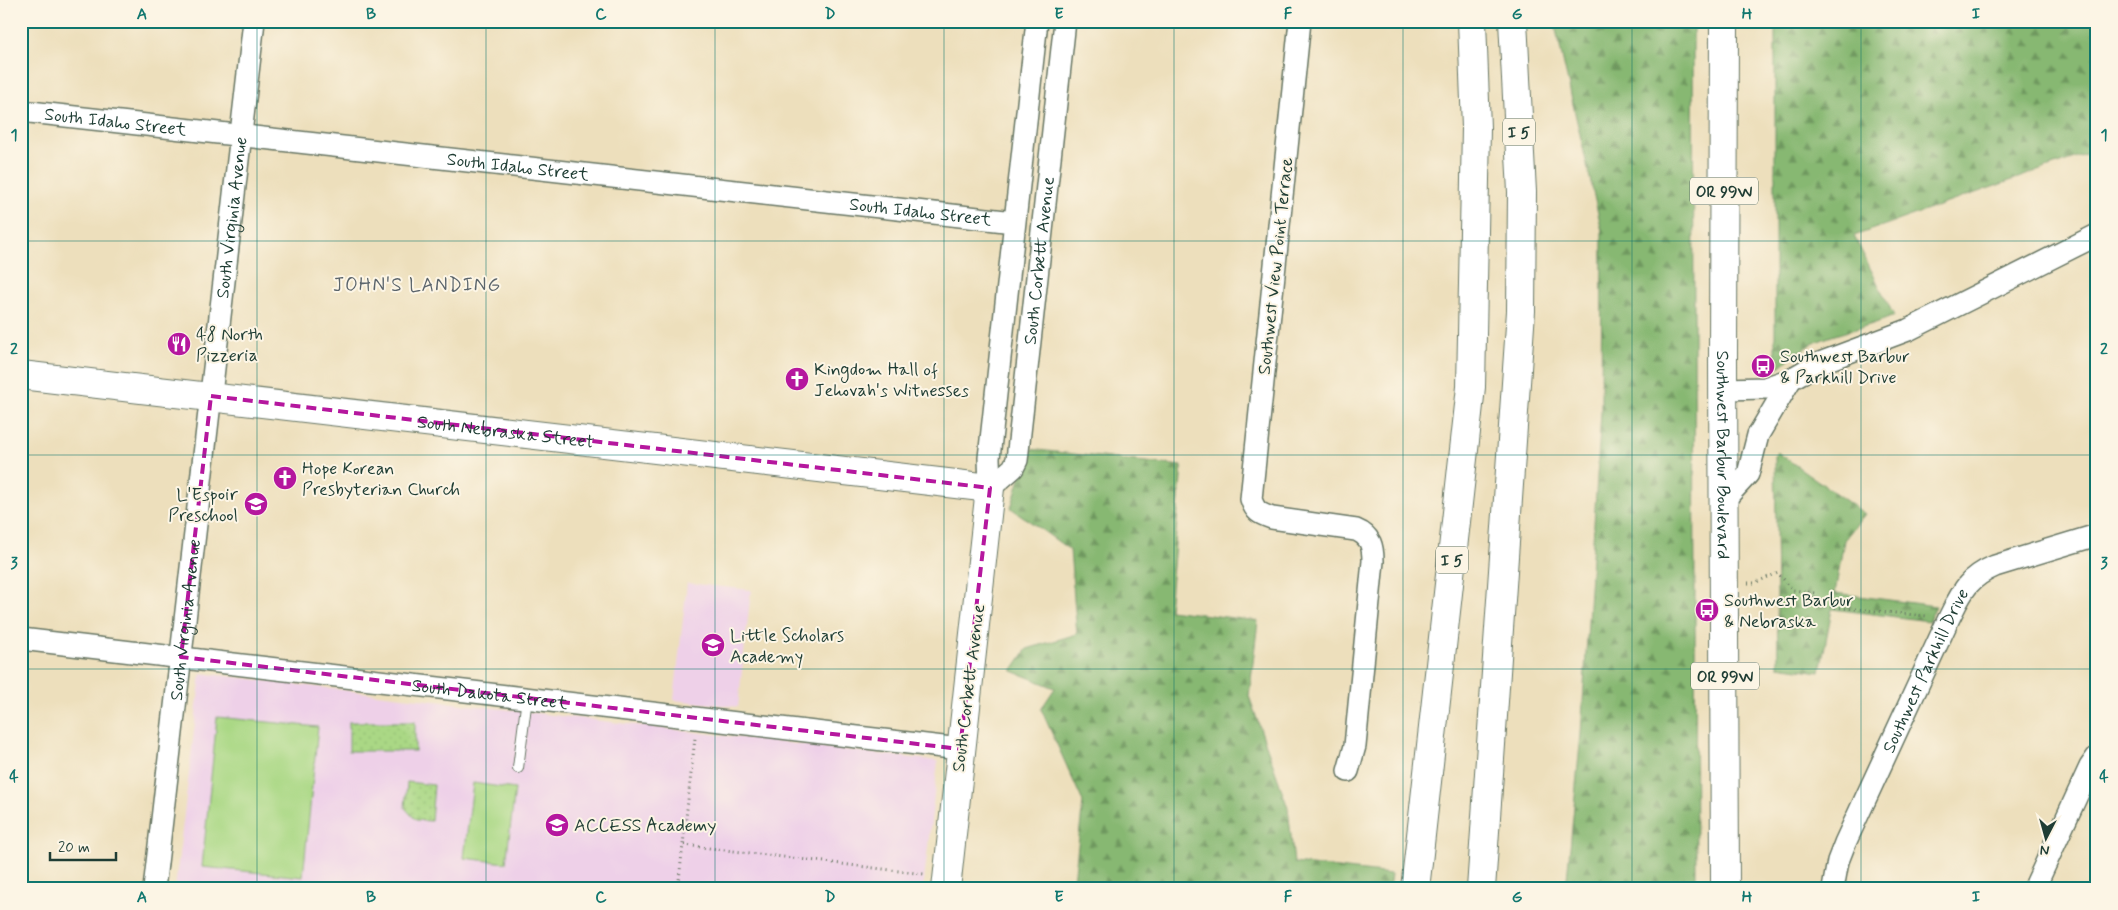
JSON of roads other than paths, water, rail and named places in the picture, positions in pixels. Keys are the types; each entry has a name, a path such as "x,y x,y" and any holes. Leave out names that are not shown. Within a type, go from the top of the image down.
{"main road":[{"name":"I 5","path":"1415,889 1471,387 1476,128 1472,21"},
{"name":"I 5","path":"1481,889 1520,330 1522,183 1513,21"},
{"name":"Southwest Barbur Boulevard","path":"1724,21 1725,889"},
{"name":"South Nebraska Street","path":"21,375 990,488"},
{"name":"South Corbett Avenue","path":"947,883 960,749 990,488"}],"street":[{"name":"South Virginia Avenue","path":"154,889 254,21"},
{"name":"South Corbett Avenue","path":"990,488 989,458 1038,21"},
{"name":"South Corbett Avenue","path":"990,488 1013,468 1017,460 1065,21"},
{"name":"Southwest View Point Terrace","path":"1300,21 1251,500 1254,510 1272,518 1356,530 1368,537 1373,550 1355,746 1348,771"},
{"name":"South Idaho Street","path":"21,111 1014,222"},
{"path":"1724,389 1765,388 1791,379 1816,364 1908,330 2097,235"},
{"path":"1724,500 1748,474 1758,435 1791,379"},
{"name":"Southwest Parkhill Drive","path":"1833,889 1838,861 1845,842 1949,618 1968,584 1982,572 2097,535"},
{"name":"South Dakota Street","path":"21,639 960,749"},
{"path":"2034,889 2090,767 2097,757"}],"lane":[{"path":"518,768 527,698"}],"place":[{"name":"48 North Pizzeria","path":"179,344"},
{"name":"Southwest Barbur & Parkhill Drive","path":"1763,366"},
{"name":"Kingdom Hall of Jehovah's Witnesses","path":"797,379"},
{"name":"Hope Korean Presbyterian Church","path":"285,478"},
{"name":"L'Espoir Preschool","path":"256,504"},
{"name":"Southwest Barbur & Nebraska","path":"1707,610"},
{"name":"Little Scholars Academy","path":"713,645"},
{"name":"ACCESS Academy","path":"557,825"}],"district":[{"name":"JOHN'S LANDING","path":"417,284"}]}
